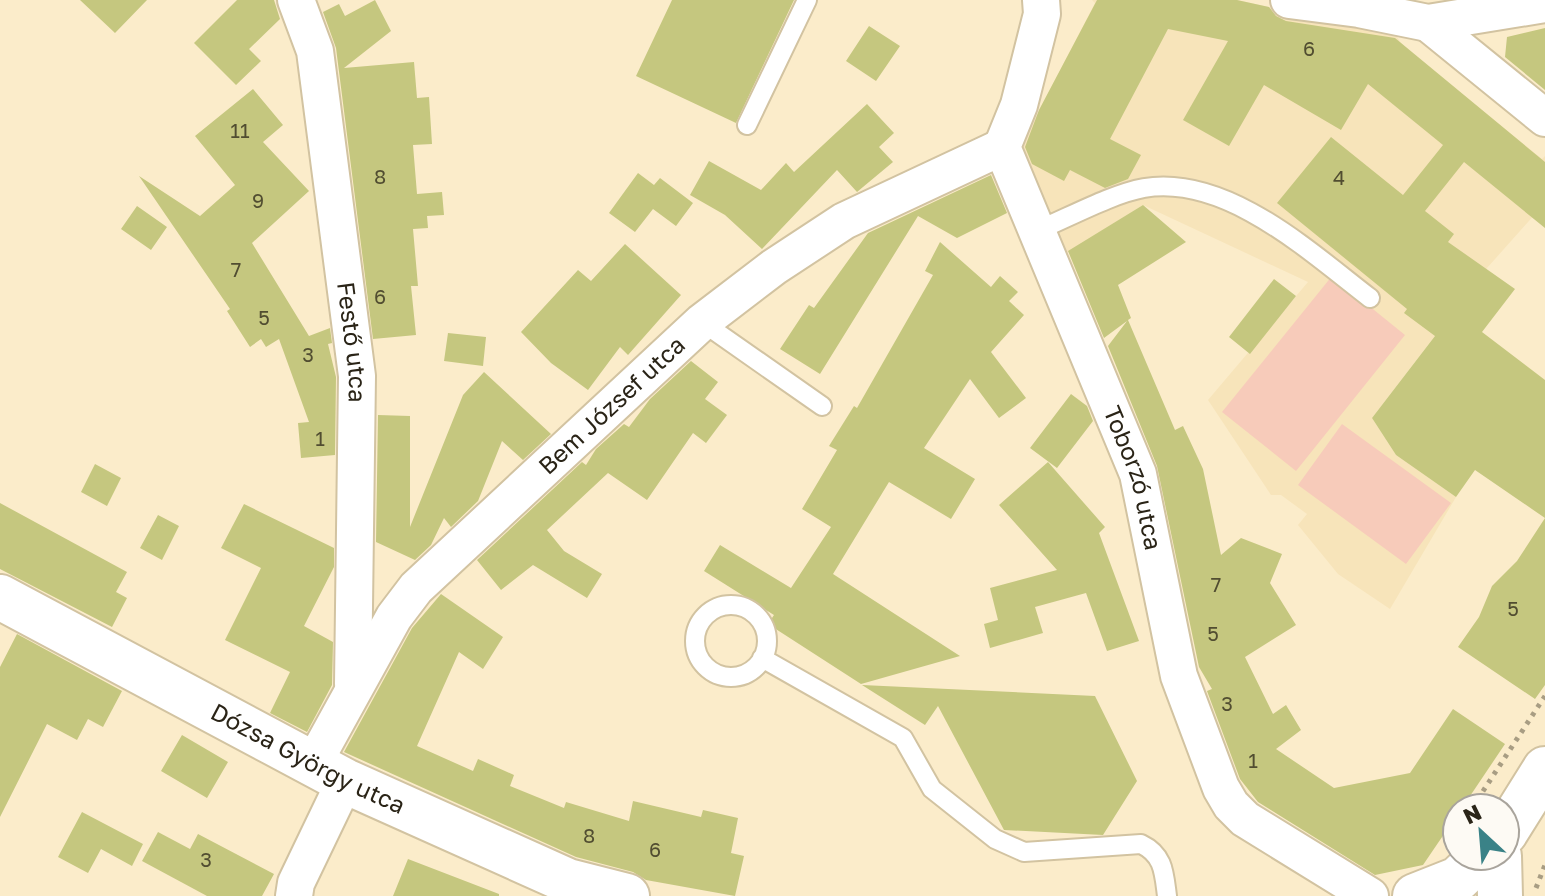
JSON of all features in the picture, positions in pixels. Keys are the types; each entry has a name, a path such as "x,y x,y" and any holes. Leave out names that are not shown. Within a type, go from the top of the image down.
{"main road":[{"name":"Dózsa György utca","path":"3,606 329,772 568,881 627,896"},
{"path":"1521,807 1545,769"},
{"path":"1415,896 1458,879 1465,872"},
{"path":"1509,872 1520,890"}],"street":[{"name":"Festő utca","path":"296,0 315,51 357,376 353,690"},
{"path":"1002,147 1019,105 1042,14 1041,0"},
{"path":"1289,0 1359,9 1428,23 1545,4"},
{"path":"1428,23 1545,118"},
{"name":"Bem József utca","path":"292,892 353,690 394,617 441,561 702,322 774,267 844,221 1002,147"},
{"name":"Toborzó utca","path":"1002,147 1138,474 1179,676 1221,788 1231,805 1245,819 1370,896"}],"lane":[{"path":"747,125 807,0"},
{"path":"1036,231 1142,189 1167,187 1196,191 1252,213 1279,228 1370,298"},
{"path":"702,322 822,406"},
{"path":"729,604 748,609 765,627 767,640 762,658 752,670 740,675 716,674 705,667 695,649 699,624 717,608 729,604"},
{"path":"762,658 903,738 932,789 995,839 1024,852 1141,844 1155,851 1164,868 1167,896"}],"path":[{"path":"1482,792 1545,696"},
{"path":"1520,890 1545,865"}],"shaded area":[{"path":"1092,0 1237,0 1396,35 1402,45 1542,159 1545,156 1545,203 1487,268 1372,418 1396,455 1456,497 1390,609 1338,574 1298,525 1307,514 1281,495 1271,495 1208,400 1308,282 1143,205 1060,257 1016,155 1095,3"},
{"path":"1332,276 1405,335 1296,471 1222,412"},
{"path":"1342,424 1451,503 1406,564 1298,485"}],"building":[{"path":"80,0 147,0 115,33"},
{"path":"237,0 274,0 280,19 249,49 261,61 236,85 194,43"},
{"path":"375,0 391,31 344,68 414,62 417,98 429,97 432,144 413,145 417,194 442,192 444,215 427,216 428,228 413,229 418,286 411,286 416,335 373,339 336,48 323,12 339,4 345,16"},
{"path":"672,0 794,0 736,123 636,76"},
{"path":"1097,0 1237,0 1269,7 1276,16 1286,21 1395,38 1545,162 1545,228 1464,162 1425,211 1454,234 1448,242 1515,289 1482,332 1545,380 1545,518 1475,470 1456,497 1396,455 1372,418 1435,336 1404,313 1407,309 1277,203 1331,137 1403,195 1443,145 1368,84 1341,130 1264,85 1229,146 1183,120 1228,41 1168,29 1110,139 1141,155 1128,179 1105,188 1070,170 1064,181 1032,164 1025,147 1039,110"},
{"path":"869,26 900,46 876,81 846,61"},
{"path":"1545,28 1545,90 1505,57 1507,37"},
{"path":"253,89 283,125 263,142 309,191 252,243 309,336 330,328 332,343 328,344 336,377 335,455 301,458 298,423 309,422 279,339 266,347 261,339 250,347 227,311 230,309 139,176 200,216 235,185 195,136"},
{"path":"867,104 894,133 879,147 893,162 857,192 837,170 762,249 725,215 690,195 709,161 761,190 786,163 794,172"},
{"path":"638,173 654,185 660,178 693,203 676,226 653,209 635,232 609,213"},
{"path":"991,175 1007,213 957,238 918,216 820,374 780,349 809,305 814,308 868,233"},
{"path":"1143,205 1186,242 1118,285 1131,318 1128,320 1175,430 1183,426 1203,469 1221,555 1241,538 1282,554 1270,583 1296,625 1245,657 1273,714 1286,705 1301,730 1276,749 1334,788 1410,773 1453,709 1505,744 1473,792 1441,792 1441,839 1423,865 1375,875 1258,802 1240,779 1207,691 1212,689 1199,667 1157,466 1108,346 1127,321 1104,338 1068,251"},
{"path":"137,206 167,227 151,250 121,229"},
{"path":"940,242 991,287 1000,276 1018,292 1009,301 1024,315 991,352 1026,398 999,418 970,379 924,448 975,479 951,519 889,482 833,574 960,656 861,684 768,624 774,615 704,571 720,545 791,588 831,527 802,509 837,450 829,446 854,406 857,408 933,275 925,271"},
{"path":"625,244 681,295 628,355 620,347 588,390 551,363 521,332 578,270 591,281"},
{"path":"1274,279 1296,296 1250,354 1229,337"},
{"path":"448,333 486,337 483,366 444,361"},
{"path":"691,361 718,382 705,399 727,415 706,443 693,433 647,500 608,473 547,530 564,551 602,574 587,598 533,565 501,590 477,560 582,462 586,465 596,449 624,424 629,427 650,399"},
{"path":"484,372 551,434 523,460 502,441 478,501 451,527 444,518 431,545 415,560 376,542 378,415 410,416 410,527 463,395"},
{"path":"1071,394 1087,406 1093,421 1057,468 1030,448"},
{"path":"1048,462 1105,527 1099,533 1139,641 1107,651 1086,593 1035,607 1043,633 990,648 984,624 998,620 990,588 1057,570 999,505"},
{"path":"95,464 121,478 107,506 81,492"},
{"path":"0,503 127,572 116,592 127,598 112,627 0,569"},
{"path":"244,504 334,548 334,567 304,626 333,642 332,685 307,732 270,713 290,672 225,640 261,568 221,548"},
{"path":"158,515 179,526 162,560 140,548"},
{"path":"1545,518 1545,685 1535,699 1458,647 1479,617 1492,586 1517,561"},
{"path":"441,594 503,637 483,669 459,652 417,746 473,771 478,759 514,775 510,786 564,808 566,802 629,821 633,801 701,817 703,810 738,818 731,853 744,856 735,896 646,880 633,872 576,857 344,752 412,628"},
{"path":"17,634 122,691 103,727 88,719 77,740 47,724 0,817 0,667"},
{"path":"862,685 1095,696 1137,781 1103,835 1004,830 938,706 925,725"},
{"path":"182,735 228,762 207,798 161,771"},
{"path":"82,812 143,844 132,866 101,849 88,873 58,857"},
{"path":"158,832 190,849 198,834 274,874 262,896 207,896 142,861"},
{"path":"408,859 499,894 499,896 393,896"}]}
